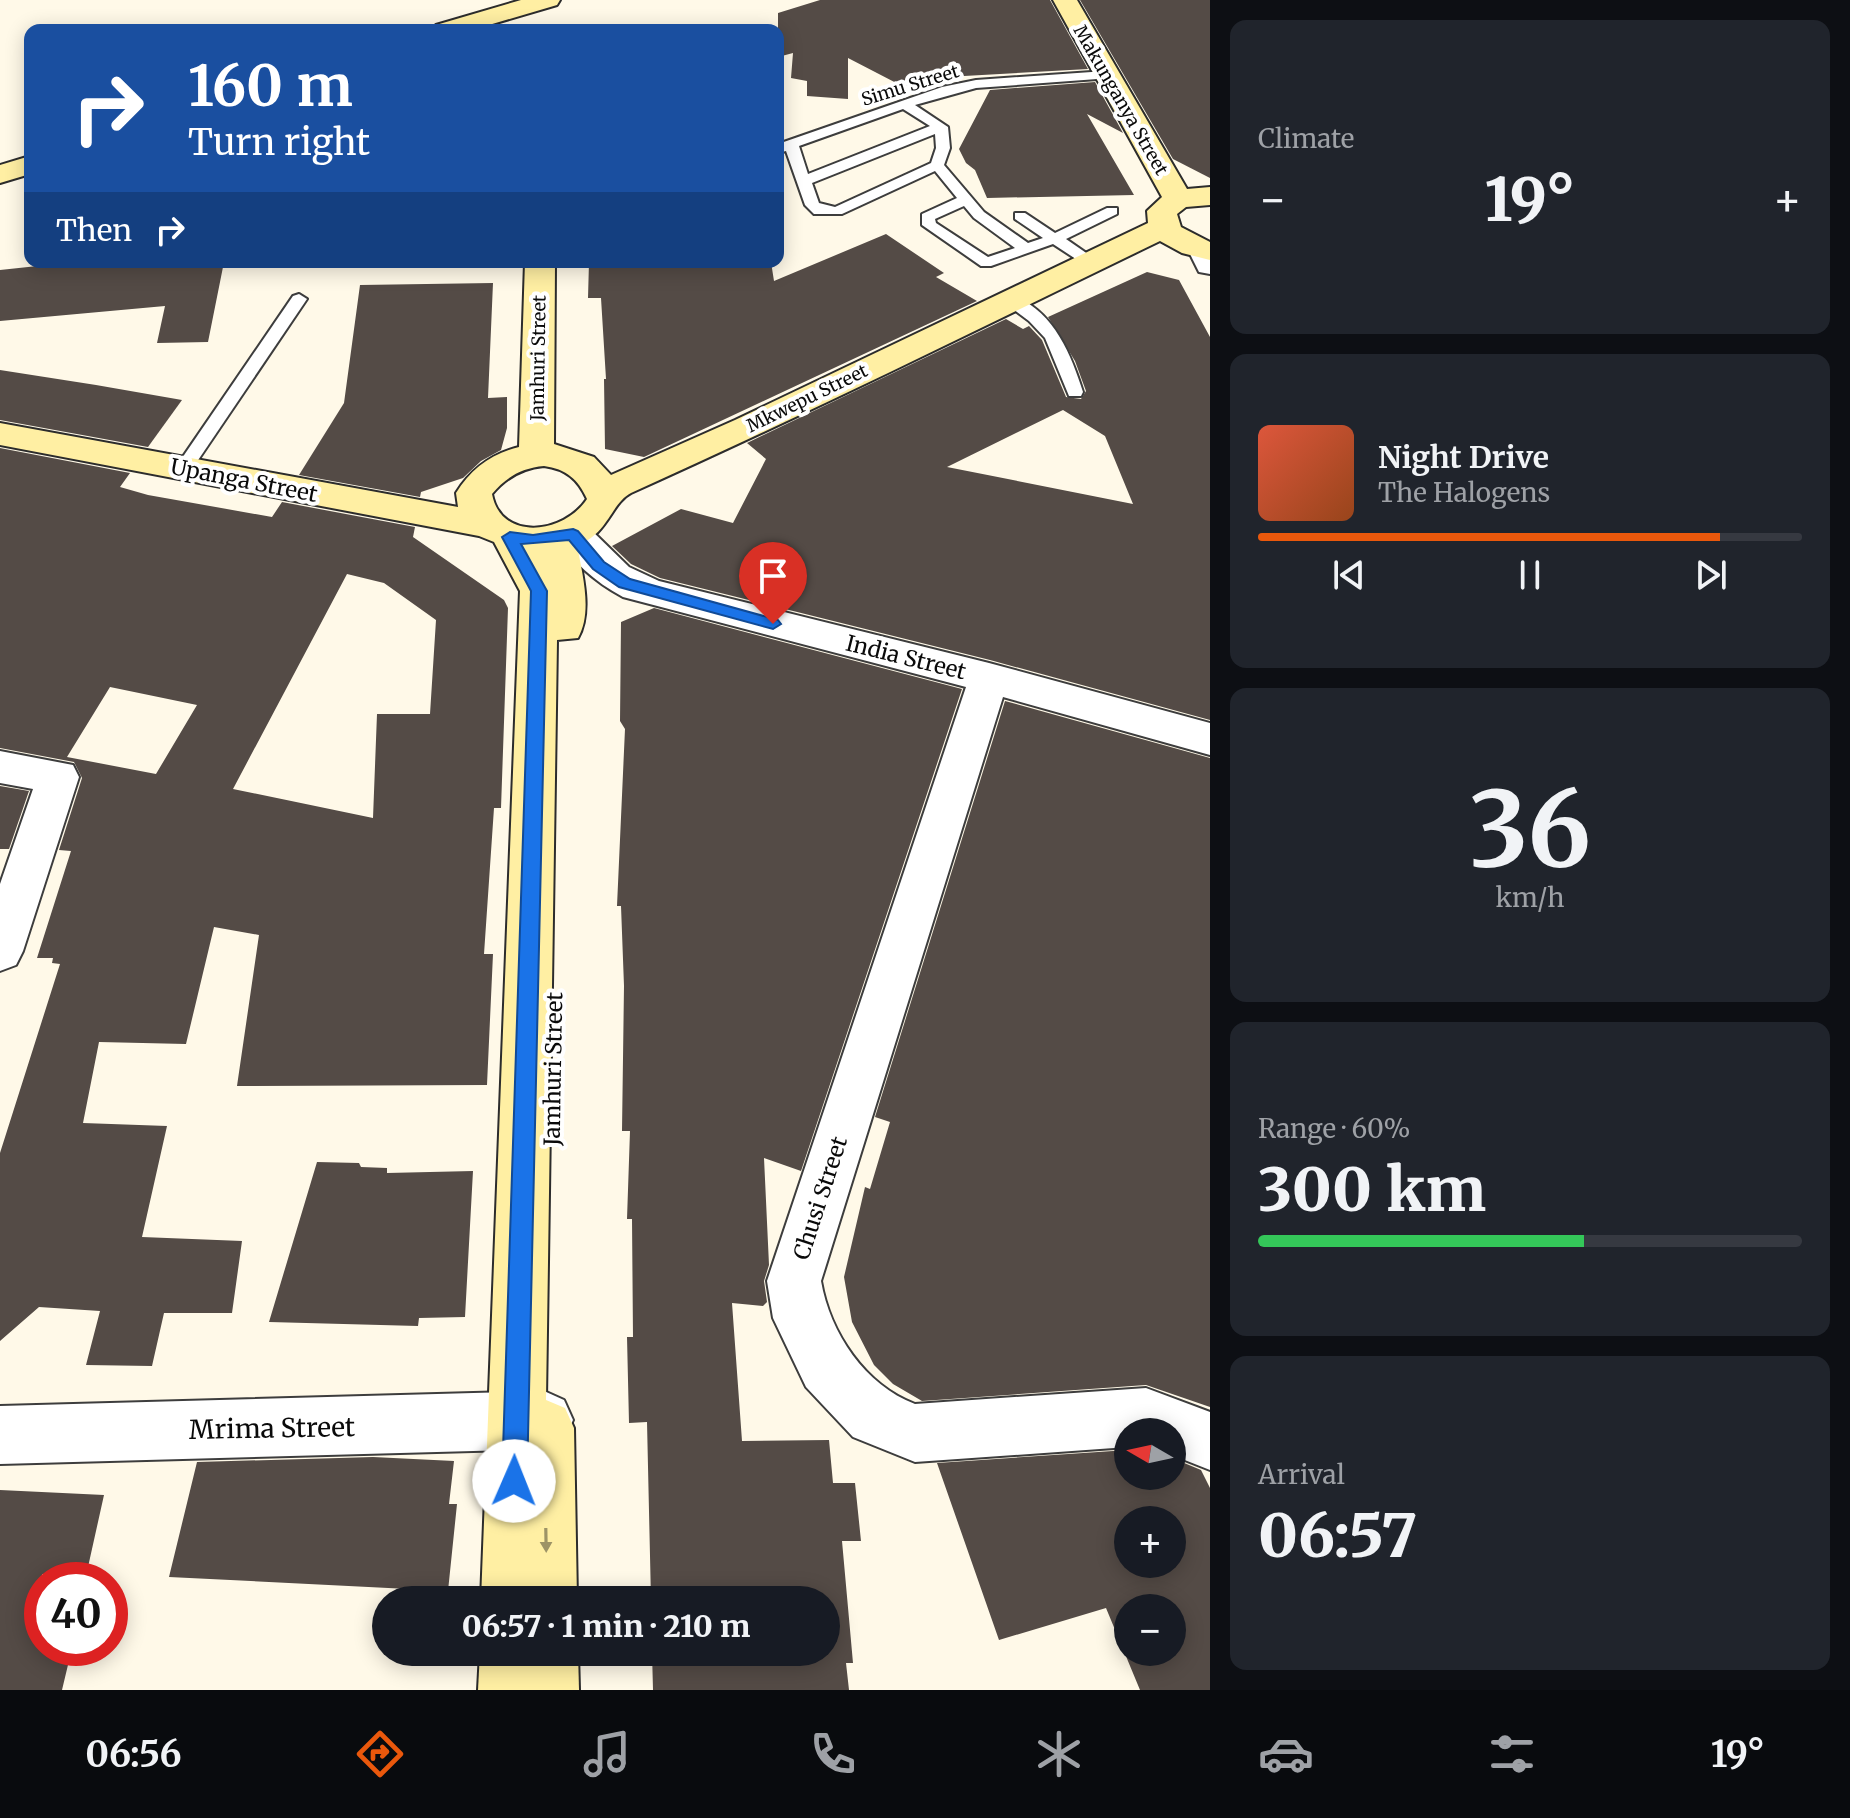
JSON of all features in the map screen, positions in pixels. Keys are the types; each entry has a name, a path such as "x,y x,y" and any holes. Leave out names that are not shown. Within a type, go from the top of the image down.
{"street":[{"name":"Makunganya Street","path":"1065,0 1106,75 1171,213"},
{"path":"473,24 548,8"},
{"path":"499,24 548,8"},
{"path":"0,160 24,153"},
{"path":"0,174 24,167"},
{"name":"Mkwepu Street","path":"603,492 747,428 1090,262 1171,213 1210,196"},
{"path":"1171,213 1179,240 1208,255"},
{"name":"Jamhuri Street","path":"536,454 540,268"},
{"name":"Upanga Street","path":"0,434 399,509 491,518"},
{"path":"536,454 562,457 584,465 600,480 605,499 595,519 565,536 533,541 491,518 485,474 507,460 536,454"},
{"name":"Jamhuri Street","path":"491,518 539,591 530,1421 545,1586"},
{"name":"Jamhuri Street","path":"513,1586 530,1421 565,536"},
{"name":"India Street","path":"565,536 624,583 649,592 989,678 1210,739"},
{"name":"Chusi Street","path":"989,678 794,1281 800,1318 826,1367 873,1417 915,1433 1146,1417 1210,1441"},
{"path":"0,767 58,777 0,951"},
{"name":"Mrima Street","path":"0,1435 530,1421"},
{"path":"510,1690 511,1666"},
{"path":"547,1666 547,1690"}],"lane":[{"name":"Simu Street","path":"784,147 903,103 976,84 1106,75"},
{"path":"903,103 941,127"},
{"path":"784,147 804,181 812,205 819,211 837,211 937,165 943,148 941,127"},
{"path":"804,181 941,127"},
{"path":"937,165 979,215 1028,250"},
{"path":"965,200 927,217 929,225 986,263 1028,250 1112,211"},
{"path":"1020,216 1090,262"},
{"path":"184,468 299,299"},
{"path":"1009,300 1035,314 1047,326 1075,392"}],"building":[{"path":"820,0 1050,0 1088,69 928,78 904,87 848,58 848,99 807,96 807,81 791,78 793,53 784,55 784,24 778,24 778,13"},
{"path":"1080,0 1210,0 1210,178 1173,159"},
{"path":"1095,82 1123,133 1087,114 1134,195 987,198 975,170 966,163 959,149 990,90"},
{"path":"886,234 944,273 936,277 977,301 644,457 605,449 606,379 601,298 588,298 589,268 772,268 774,281"},
{"path":"223,268 208,342 157,343 165,306 0,321 0,270"},
{"path":"1147,272 1179,280 1210,337 1210,720 990,660 660,578 631,564 612,546 681,509 733,523 766,459 747,443 1006,319 1023,329 1029,326 1042,340 1066,397 1081,399 1086,391 1075,361 1048,317","holes":["1063,410 1105,436 1133,504 947,467"]},
{"path":"493,283 488,398 507,397 507,428 501,450 481,461 463,478 421,492 420,497 299,475 344,403 360,285"},
{"path":"0,370 182,400 148,447 0,420"},
{"path":"0,448 130,473 120,487 148,495 272,517 282,502 415,527 413,537 504,600 508,608 501,808 494,808 484,954 493,954 487,1085 237,1086 259,935 214,927 186,1044 99,1042 83,1123 167,1126 142,1237 242,1241 232,1313 164,1313 152,1366 86,1365 100,1311 39,1307 0,1341 0,1153 60,964 52,963 53,958 37,958 71,851 59,850 82,778 74,762 0,748","holes":["347,574 384,583 436,620 430,714 377,714 373,818 233,789","110,687 197,705 156,774 67,757"]},
{"path":"654,608 962,689 801,1171 764,1158 769,1265 764,1281 767,1302 763,1306 732,1303 742,1441 829,1440 833,1483 855,1483 861,1541 842,1541 853,1663 846,1663 849,1690 653,1690 652,1666 840,1666 840,1586 651,1586 647,1422 629,1423 627,1337 633,1337 632,1219 627,1219 630,1131 622,1131 624,986 621,906 617,906 625,729 620,721 621,622"},
{"path":"1005,701 1210,758 1210,1407 1146,1385 922,1401 893,1384 874,1365 852,1322 844,1277 865,1187 870,1189 890,1122 875,1117"},
{"path":"0,786 29,791 9,849 0,849"},
{"path":"317,1162 359,1163 361,1167 387,1168 387,1173 473,1171 465,1317 419,1318 418,1326 269,1322"},
{"path":"1114,1451 1114,1490 1186,1490 1186,1464 1201,1470 1210,1488 1210,1690 1140,1690 1130,1666 1186,1666 1186,1594 1114,1594 1114,1627 1106,1608 999,1640 937,1463"},
{"path":"373,1457 454,1461 449,1504 457,1504 449,1586 372,1587 169,1577 197,1462"},
{"path":"0,1490 104,1495 89,1562 24,1562 24,1666 68,1666 62,1690 0,1690"}],"route":[{"path":"514,1481 539,591 510,537 533,541 573,534 598,565 624,583 773,624"}]}
